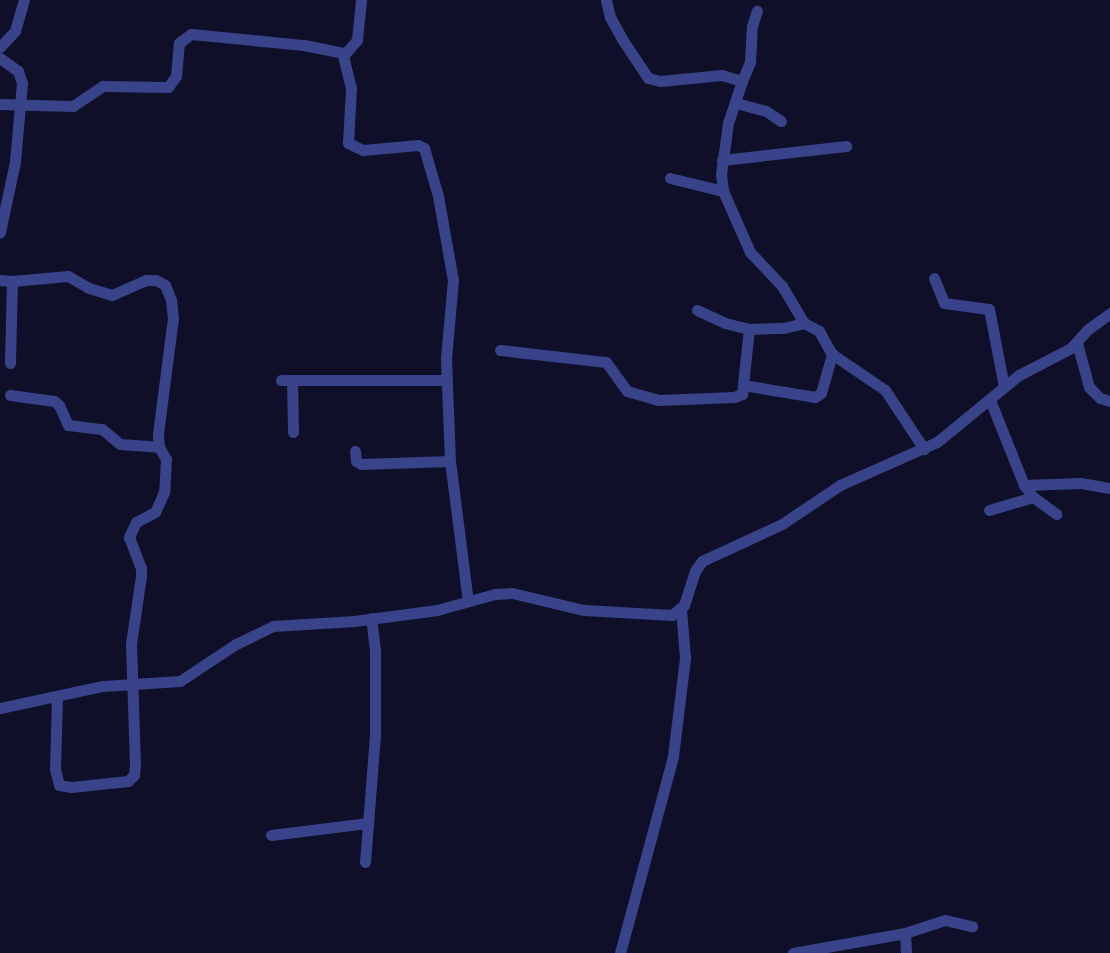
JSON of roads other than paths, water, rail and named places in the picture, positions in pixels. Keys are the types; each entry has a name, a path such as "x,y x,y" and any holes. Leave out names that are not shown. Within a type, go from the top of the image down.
{"street":[{"path":"0,47 15,31 24,0"},
{"path":"361,0 357,40 344,53 343,67 350,88 348,137 350,147 363,150 418,145 425,152 438,196 453,280 447,380 450,461 468,601"},
{"path":"606,0 610,17 622,40 648,78 670,81 722,75 742,81"},
{"path":"757,11 752,26 750,62 728,122 722,160 723,191 750,252 782,286 804,323 819,331 832,354 885,390 924,449"},
{"path":"0,104 20,106 77,105 103,86 168,87 176,76 178,43 191,34 304,45 344,53"},
{"path":"0,58 18,72 22,83 9,200 0,232"},
{"path":"736,103 766,111 781,121"},
{"path":"722,160 846,146"},
{"path":"670,178 723,191"},
{"path":"10,363 6,280 68,276 89,288 112,295 146,280 156,280 166,285 173,318 163,376 159,447 166,459 166,481 161,503 155,512 136,522 129,537 141,568 131,644 135,765 134,775 128,781 71,787 59,784 55,769 57,696"},
{"path":"934,278 944,302 989,309 1004,387"},
{"path":"697,310 725,323 749,328 784,328 804,323"},
{"path":"0,708 131,682 180,681 236,644 273,626 371,618 436,610 468,601 512,593 584,610 652,616 672,614 681,609 690,593 695,571 711,556 743,544 782,524 840,486 924,449 990,400 1004,387 1077,342 1087,330 1110,313"},
{"path":"500,350 606,362 626,391 659,400 739,396 743,385 749,328"},
{"path":"1077,342 1089,387 1100,398 1110,400"},
{"path":"743,385 816,397 821,393 832,354"},
{"path":"293,432 287,380 447,380"},
{"path":"10,395 54,401 60,405 68,425 102,429 120,444 159,447"},
{"path":"990,400 1024,485 1033,497 1056,514"},
{"path":"355,451 356,460 361,464 450,461"},
{"path":"1024,485 1081,483 1110,488"},
{"path":"989,510 1033,497"},
{"path":"620,953 673,756 685,658 681,609"},
{"path":"366,862 375,736 375,650 371,618"},
{"path":"271,835 368,823"},
{"path":"792,953 904,933 945,920 972,926"},
{"path":"904,933 906,953"}]}
